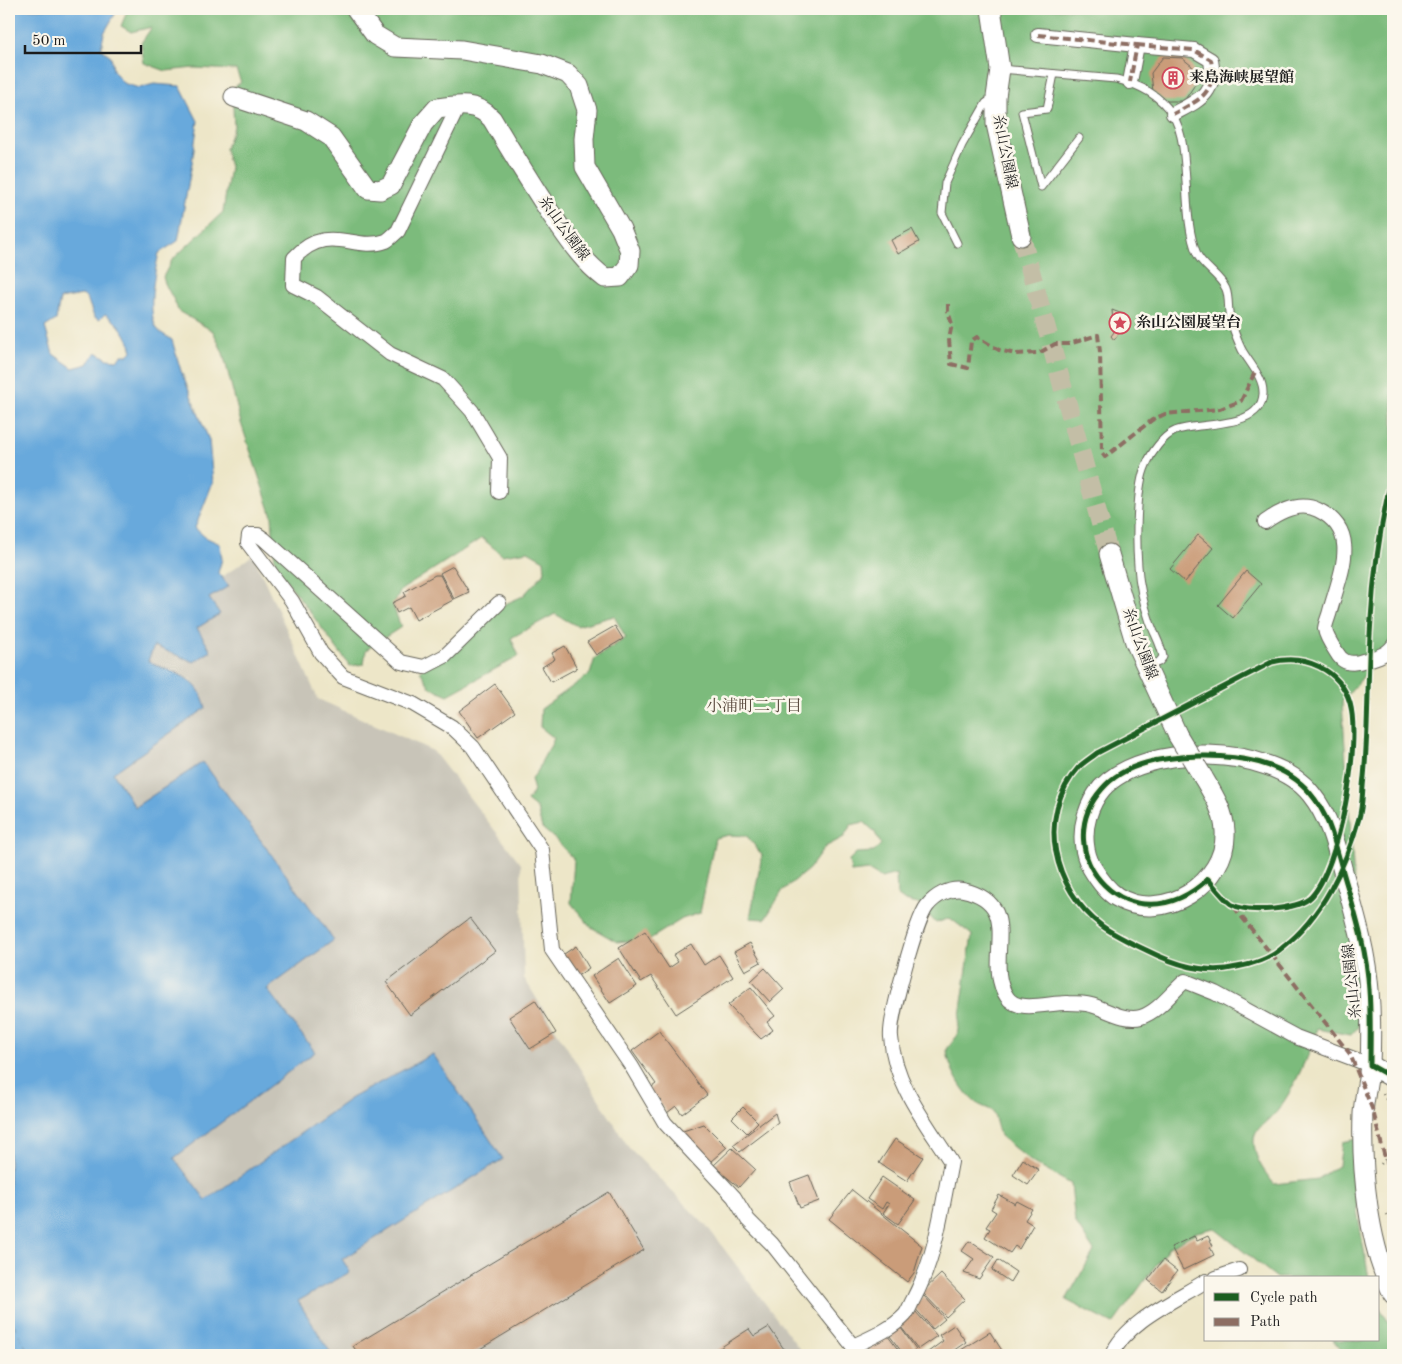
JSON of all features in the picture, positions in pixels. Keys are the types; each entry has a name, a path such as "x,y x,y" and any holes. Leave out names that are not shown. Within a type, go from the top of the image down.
{"main road":[{"name":"糸山公園線","path":"234,97 306,121 331,137 368,188 380,190 391,185 423,124 436,108 459,105 484,110 492,119 531,184 590,267 605,278 620,277 629,265 630,252 621,229 585,167 584,139 587,110 579,86 568,74 542,64 462,50 395,47 375,35 356,9"},
{"name":"糸山公園線","path":"991,9 1000,69 996,97 996,124 1022,236"},
{"name":"糸山公園線","path":"1109,554 1135,642 1178,736 1203,777 1218,802 1225,830 1224,847 1218,864 1208,879 1195,891 1177,900 1156,906 1136,904 1117,897 1101,881 1090,865 1083,828 1090,806 1102,788 1120,774 1140,764 1182,757 1223,756 1252,760 1293,778 1310,792 1330,825 1361,937 1369,989 1370,1065 1363,1111 1367,1188 1375,1241 1393,1291"},
{"path":"1370,1065 1393,1078"}],"street":[{"path":"1038,34 1194,50 1211,60 1214,76 1203,99 1173,114"},
{"path":"1130,82 1137,45"},
{"path":"459,105 398,231 386,241 368,243 337,239 306,245 294,258 293,285 317,297 390,354 443,379 472,410 500,458 499,492"},
{"path":"1265,522 1280,511 1296,508 1315,508 1333,517 1342,533 1346,552 1325,629 1333,648 1341,660 1352,663 1374,659 1393,646"},
{"path":"499,603 446,656 424,667 401,662 264,539 258,535 249,536 248,543 292,601 321,653 343,677 413,704 452,727 473,747 542,850 552,950 632,1068 665,1123 734,1197 748,1220 772,1244 856,1350 906,1314 923,1280 935,1243 942,1209 950,1162 918,1113 897,1065 890,1036 893,1014 917,931 926,908 940,894 961,889 981,896 997,912 1002,936 999,963 1001,985 1008,999 1022,1006 1067,1003 1090,1005 1125,1017 1140,1018 1156,1009 1185,981 1215,993 1296,1037 1370,1065"},
{"path":"1222,1276 1239,1270"},
{"path":"1112,1355 1115,1346 1131,1328 1204,1282"}],"lane":[{"path":"1000,69 1130,82 1145,88 1158,98 1173,114 1181,138 1190,233 1198,257 1216,273 1227,290 1230,320 1242,349 1262,383 1263,396 1258,406 1246,416 1229,423 1176,430 1165,438 1145,465 1139,498 1138,568 1150,622 1161,647 1163,657 1159,662 1146,667"},
{"path":"1054,74 1047,109 1022,112 1041,186 1080,138"},
{"path":"957,242 942,213 945,183 962,145 986,103 996,97"}],"path":[{"path":"1232,905 1260,910 1291,906 1311,897 1324,876 1343,819 1350,767 1352,724 1350,703 1336,678 1301,659 1286,658 1272,662 1097,753 1075,774 1060,799 1055,814 1054,847 1058,867 1074,898 1101,925 1126,941 1160,957 1193,969 1229,969 1255,963 1281,950 1297,935 1315,913 1337,879 1360,816 1367,747 1367,682 1371,618 1378,554 1393,472"}],"shaded area":[{"path":"253,555 318,699 433,751 521,864 524,978 629,1148 709,1229 804,1355 407,1355 390,1328 348,1355 332,1355 298,1301 349,1272 342,1259 503,1159 351,1098 205,1200 174,1157 314,1052 135,807 113,772 205,708 192,680 148,661 154,646 194,662 210,651 197,628 209,598 229,586 222,577"}],"green space":[{"path":"128,9 1393,9 1393,641 1342,702 1361,987 1358,1027 1351,1035 1317,1029 1296,1081 1275,1114 1259,1128 1254,1137 1258,1160 1274,1184 1318,1179 1339,1165 1342,1142 1358,1139 1357,1211 1369,1276 1274,1276 1214,1228 1197,1232 1169,1247 1113,1324 1066,1300 1094,1251 1075,1222 1071,1184 1033,1163 1000,1136 993,1111 979,1105 965,1091 953,1070 948,1056 947,1049 957,1036 972,935 950,918 936,923 918,904 905,901 897,895 896,874 881,878 868,870 851,872 849,860 856,853 874,852 881,844 874,831 864,822 851,825 844,837 825,847 809,869 783,890 765,919 750,918 762,855 747,836 729,835 715,838 700,913 682,919 650,939 617,942 591,927 571,903 574,860 542,828 537,809 527,801 534,791 531,779 538,770 554,738 540,727 541,709 590,674 595,658 626,638 614,616 577,626 555,614 511,638 519,656 448,695 430,687 420,671 503,605 523,596 545,572 544,560 528,551 502,555 482,538 401,590 393,606 401,627 366,650 364,664 350,666 275,565 272,516 241,423 223,353 213,331 178,311 163,277 172,260 223,212 230,167 225,149 234,127 232,89 241,82 236,70 194,68 166,71 144,63 141,43 152,27 131,32 121,26"},
{"path":"1380,1308 1393,1329 1393,1355 1343,1355 1343,1352 1335,1342 1380,1342"}],"water":[{"path":"9,9 118,9 104,33 101,49 111,56 113,70 123,83 139,88 154,84 180,86 198,121 178,241 159,253 152,305 155,324 159,331 172,340 181,371 209,440 213,482 195,528 205,537 220,544 222,559 218,573 229,586 209,598 220,614 197,628 211,651 194,662 154,646 148,661 176,673 191,682 197,688 206,708 113,773 135,807 203,762 334,940 267,989 315,1052 174,1158 206,1200 351,1098 433,1054 503,1159 342,1259 350,1272 298,1301 332,1355 9,1355","holes":["82,295 87,298 94,317 99,320 105,314 115,321 125,335 132,351 128,355 122,355 117,360 108,359 96,352 88,364 73,368 53,354 45,327 56,320 60,299"]}],"building":[{"name":"来島海峡展望館","path":"1163,57 1182,58 1192,66 1196,83 1184,101 1165,101 1153,92 1151,73"},
{"path":"912,229 919,242 898,254 891,240"},
{"path":"1112,310 1125,315 1126,321 1125,326 1114,340 1111,336 1114,332"},
{"path":"1198,535 1213,548 1185,582 1170,569"},
{"path":"453,566 469,592 454,599 440,573"},
{"path":"1246,571 1261,584 1233,618 1218,605"},
{"path":"435,575 440,575 453,600 416,620 409,607 397,613 392,603 406,596 404,592"},
{"path":"615,626 623,639 596,655 587,642"},
{"path":"565,646 577,668 551,682 542,667 555,659 552,653"},
{"path":"495,684 515,712 478,738 459,711"},
{"path":"470,918 495,951 410,1015 386,982"},
{"path":"645,931 669,968 678,962 673,955 691,944 704,965 719,955 733,977 676,1014 651,976 641,982 619,948"},
{"path":"750,943 761,962 745,971 734,952"},
{"path":"576,946 589,968 576,977 561,956"},
{"path":"619,958 637,986 610,1003 592,976"},
{"path":"765,968 784,989 770,1002 751,981"},
{"path":"751,987 775,1016 767,1022 773,1030 761,1039 728,1005"},
{"path":"535,1000 556,1033 530,1049 509,1017"},
{"path":"659,1031 707,1095 682,1114 676,1106 667,1113 649,1089 656,1084 632,1051"},
{"path":"743,1107 758,1122 747,1133 732,1118"},
{"path":"775,1113 778,1123 740,1152 733,1145"},
{"path":"704,1124 727,1147 710,1162 680,1132"},
{"path":"895,1139 923,1157 907,1181 879,1163"},
{"path":"732,1148 755,1169 739,1187 713,1166"},
{"path":"1023,1159 1039,1170 1028,1185 1013,1175"},
{"path":"809,1175 819,1201 800,1208 790,1182"},
{"path":"882,1177 915,1200 898,1224 883,1213 889,1204 886,1202 882,1209 867,1199"},
{"path":"852,1190 922,1246 914,1273 907,1282 829,1219"},
{"path":"609,1192 644,1250 470,1355 359,1355 353,1346"},
{"path":"999,1195 1015,1204 1017,1201 1032,1209 1025,1220 1033,1225 1019,1249 1015,1246 1010,1253 985,1237 990,1229 986,1227 996,1212 991,1209"},
{"path":"1194,1236 1197,1241 1208,1236 1213,1246 1210,1247 1214,1255 1183,1270 1171,1247"},
{"path":"969,1241 994,1257 979,1279 964,1273 974,1259 962,1251"},
{"path":"998,1260 1016,1272 1010,1282 992,1270"},
{"path":"1163,1260 1177,1271 1162,1291 1148,1280"},
{"path":"941,1274 965,1299 946,1317 922,1292"},
{"path":"924,1296 945,1319 933,1329 913,1306"},
{"path":"915,1311 937,1336 918,1349 898,1323"},
{"path":"898,1324 916,1349 907,1355 904,1355 887,1332"},
{"path":"954,1325 966,1342 950,1353 952,1355 924,1355 943,1341 939,1335"},
{"path":"769,1327 788,1355 709,1355 749,1329 754,1336"},
{"path":"885,1332 902,1355 874,1355 867,1345"},
{"path":"990,1332 1005,1355 953,1355"}],"ferry route":[{"path":"9,1315 30,1355"}],"tunnel":[{"path":"1021,236 1109,554"}],"marked path":[{"path":"1038,35 1137,45 1130,82"},
{"path":"1137,45 1194,50 1211,60 1211,81 1204,95 1173,114"},
{"path":"948,304 952,324 949,339 951,364 968,368 971,341 977,337 999,350 1015,354 1039,353 1055,344 1069,344 1098,335 1102,453 1105,457 1152,420 1165,414 1220,409 1241,401 1255,372"},
{"path":"1234,907 1350,1054 1373,1111 1384,1154 1393,1176"}],"cycle path":[{"path":"1393,472 1374,582 1366,757 1360,813 1354,836 1347,854 1339,872 1331,889 1321,906 1296,935 1277,952 1261,961 1225,969 1213,970 1190,967 1157,955 1113,933 1085,911 1072,892 1062,872 1056,851 1054,829 1057,807 1065,786 1079,767 1097,753 1272,662 1284,660 1308,662 1329,673 1338,681 1350,703 1353,722 1353,746 1339,833 1331,860 1321,882 1311,897 1284,908 1248,909 1228,902 1208,879 1179,898 1151,904 1125,899 1104,885 1090,865 1084,840 1087,814 1102,789 1122,773 1147,763 1186,757 1229,757 1259,762 1273,767 1299,782 1317,802 1327,821 1334,841 1337,851 1340,862 1343,872 1356,915 1368,975 1370,1065 1393,1078"}],"place":[{"name":"来島海峡展望館","path":"1173,78"},
{"name":"糸山公園展望台","path":"1120,323"}],"district":[{"name":"小浦町二丁目","path":"754,707"}]}
